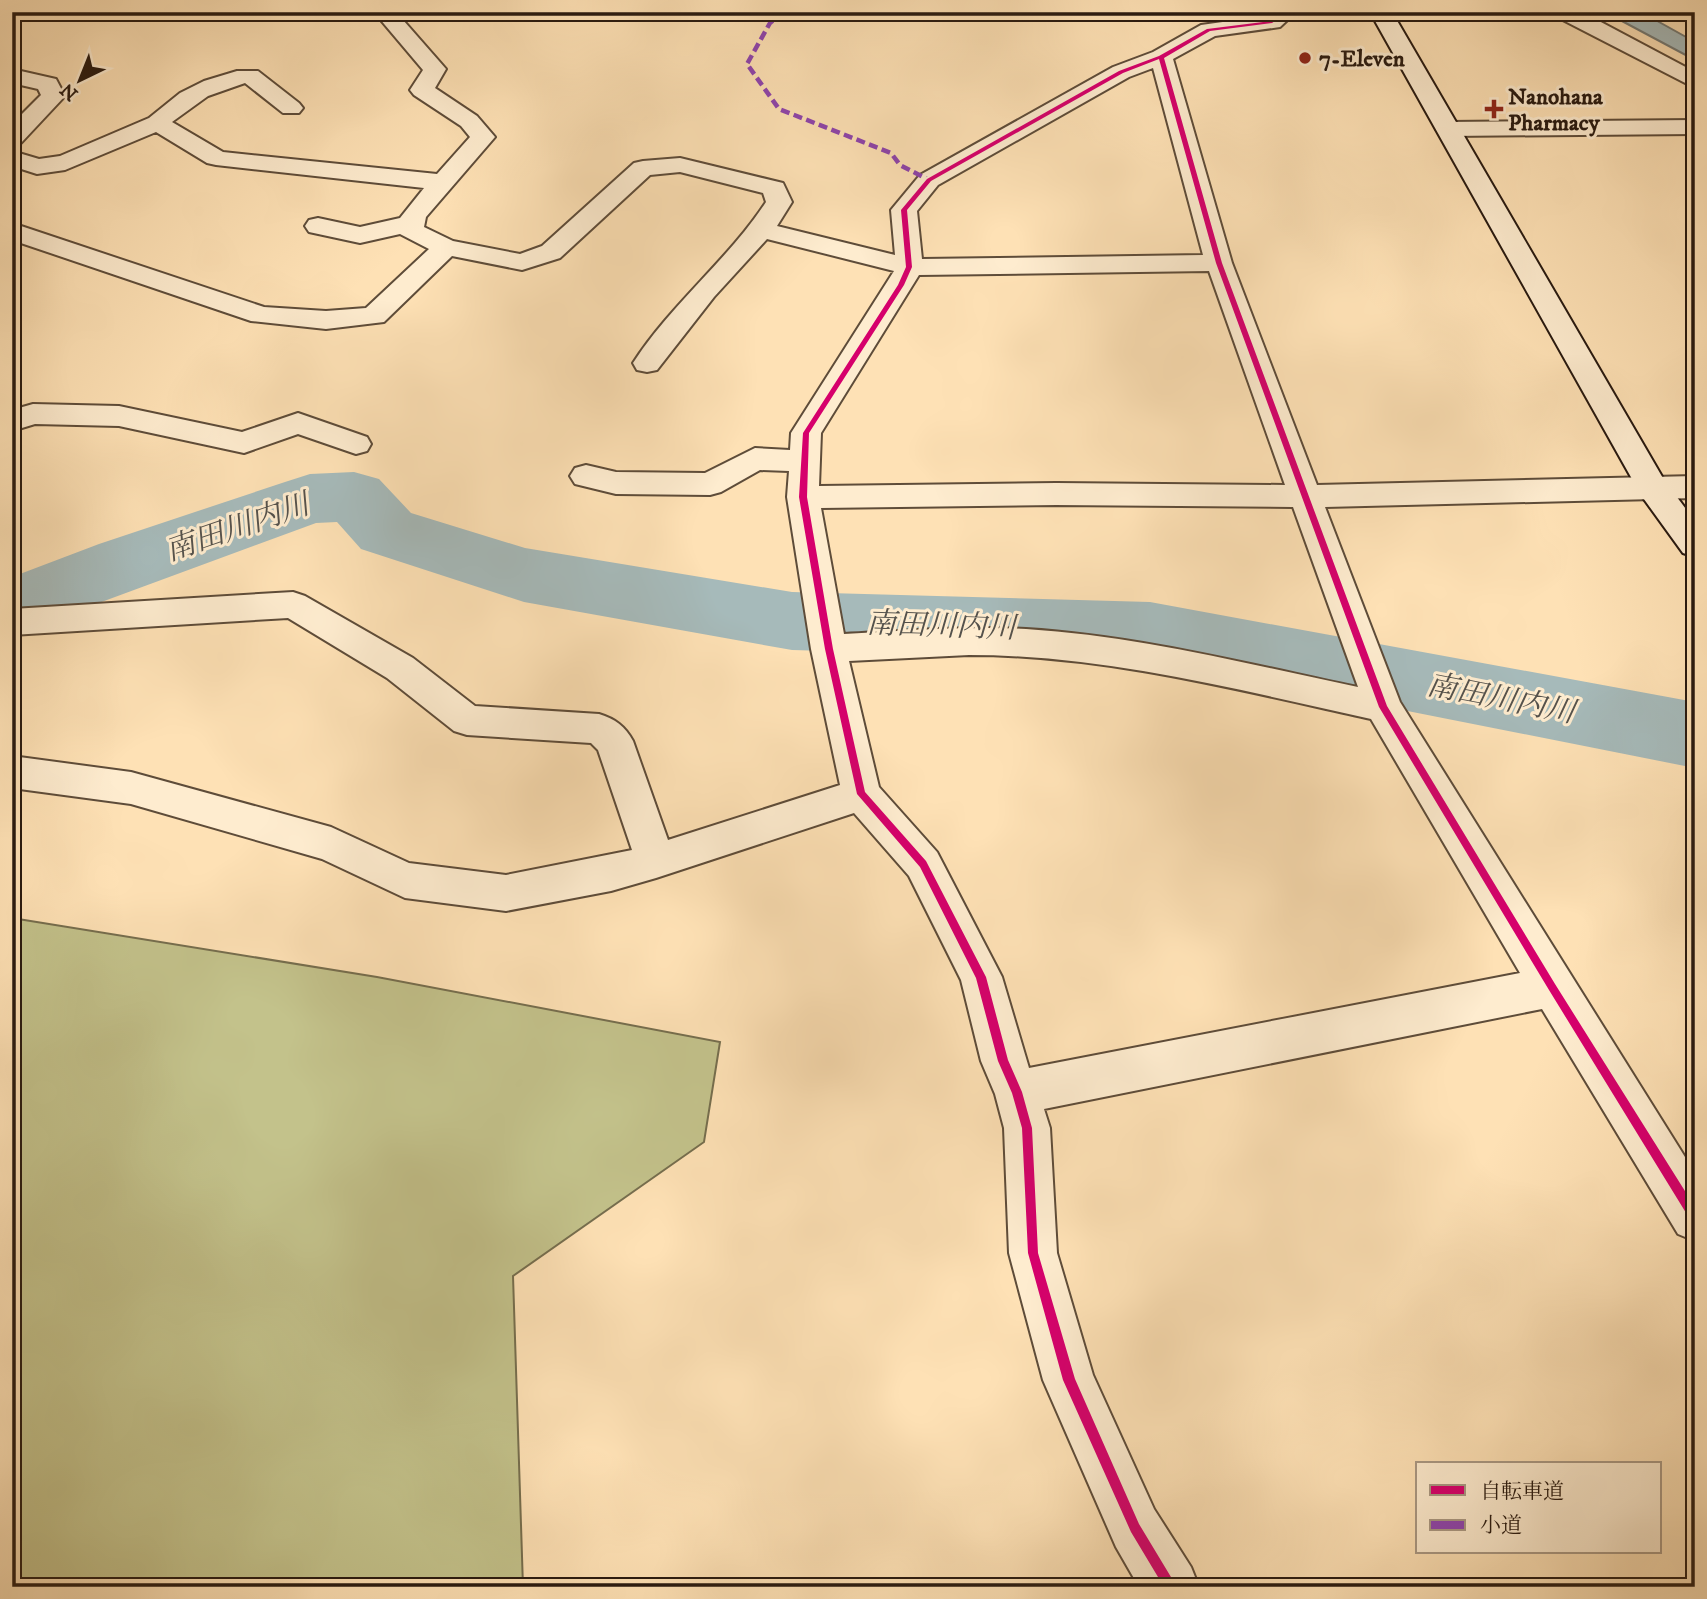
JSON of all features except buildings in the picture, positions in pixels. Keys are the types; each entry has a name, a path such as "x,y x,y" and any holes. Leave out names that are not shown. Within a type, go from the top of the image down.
{"street":[{"path":"384,12 435,69 422,90 469,121 483,137 413,216 411,231 446,247 522,261 551,252 643,169 680,165 774,188 779,202 761,230 704,291 648,363"},
{"path":"1171,1587 1135,1528 1069,1380 1032,1253 1027,1128 1017,1092 1003,1061 981,976 923,864 862,793 827,636 803,497 806,433 901,285 909,267 904,210 929,180 1121,72 1161,57 1209,30 1272,22 1286,12"},
{"path":"1381,12 1652,487 1695,545"},
{"path":"1565,12 1695,80"},
{"path":"1161,57 1219,263 1383,707 1695,1217"},
{"path":"12,76 48,84 53,96 12,138"},
{"path":"12,158 37,167 65,163 157,123 174,107 226,78 250,76 290,108"},
{"path":"157,123 216,158 442,183"},
{"path":"1448,129 1686,127 1695,151"},
{"path":"318,226 360,235 412,223"},
{"path":"761,230 909,267 1219,263"},
{"path":"12,231 261,315 326,320 374,316 446,247"},
{"path":"12,421 33,414 119,416 244,443 298,423 356,443"},
{"path":"586,476 616,483 710,484 755,459 805,461"},
{"path":"803,497 1043,494 1307,496 1695,487"},
{"path":"12,622 293,605 400,668 467,720 599,729 614,741 656,861"},
{"path":"827,636 1051,645 1165,662 1383,707"},
{"path":"12,772 131,788 331,844 405,880 506,893 611,873 656,861 862,793"},
{"path":"1017,1092 1552,987"}],"shaded area":[{"path":"1605,12 1641,12 1695,42 1695,60"},
{"path":"12,918 377,977 720,1042 704,1142 513,1276 523,1587 12,1587"}],"waterway":[{"name":"南田川内川","path":"12,607 125,563 310,499 354,496 386,531 524,575 792,621 1150,631 1695,735"}],"marked path":[{"path":"783,12 770,23 747,64 779,109 891,153 900,165 929,180"}],"cycle path":[{"path":"1171,1587 1135,1528 1069,1380 1033,1253 1027,1128 1017,1092 1003,1061 981,977 923,864 861,794 829,649 803,497 806,433 901,285 909,267 904,210 929,180 1121,72 1161,57 1209,30 1272,22 1286,12"},
{"path":"1161,57 1219,263 1383,707 1695,1217"}],"place":[{"name":"7-Eleven","path":"1305,58"},
{"name":"Nanohana Pharmacy","path":"1494,109"}]}
